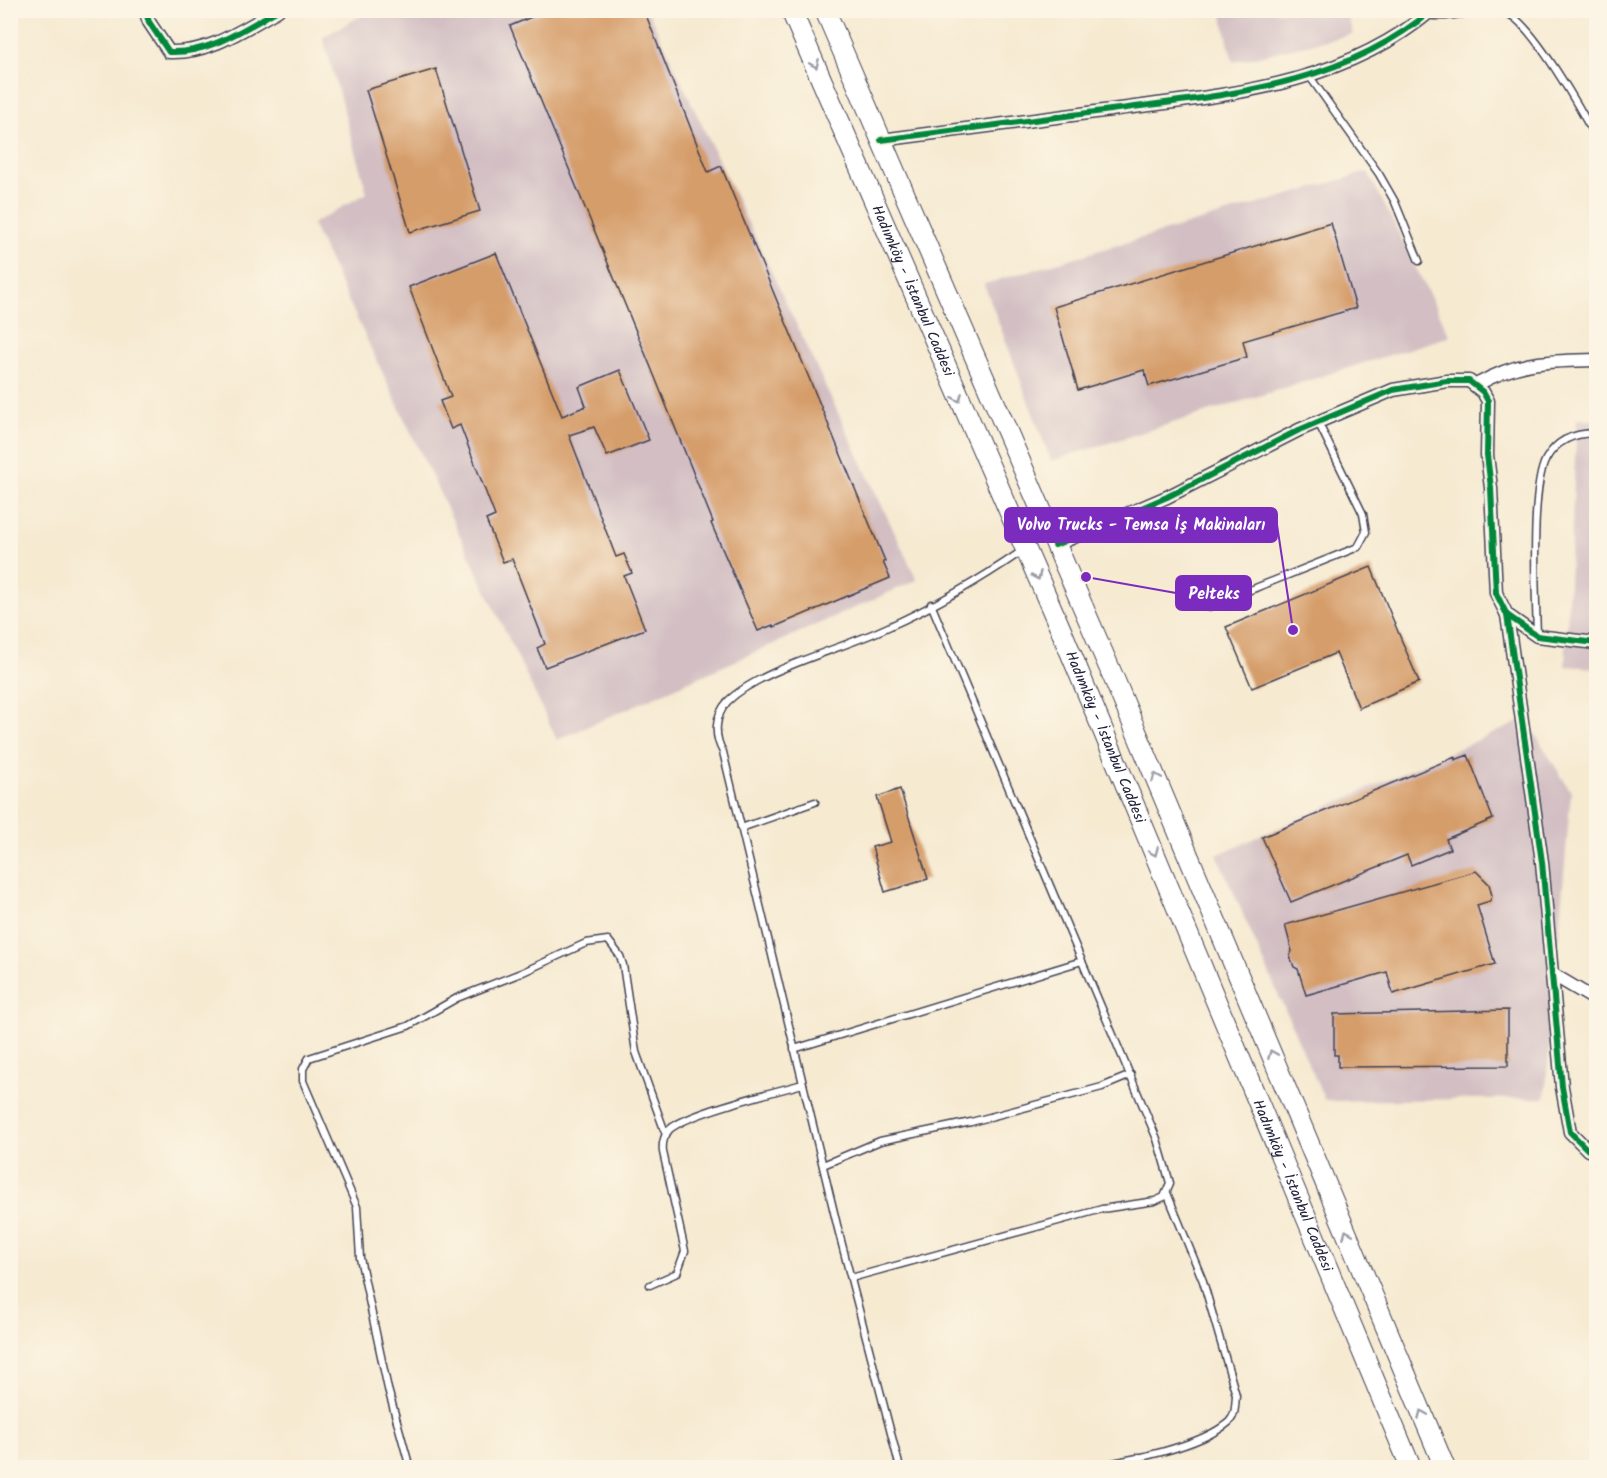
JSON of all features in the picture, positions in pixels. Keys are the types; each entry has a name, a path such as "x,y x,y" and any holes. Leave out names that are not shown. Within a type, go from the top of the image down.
{"main road":[{"name":"Hadımköy - İstanbul Caddesi","path":"791,10 1025,549 1411,1467"},
{"name":"Hadımköy - İstanbul Caddesi","path":"825,10 1055,545 1116,681 1445,1467"}],"street":[{"path":"145,10 149,22 170,52 190,53 219,42 278,10"},
{"path":"881,140 1241,93 1310,77 1346,64 1409,29 1429,12"},
{"path":"1476,385 1502,370 1536,362 1596,360"},
{"path":"1055,545 1167,497 1318,422 1393,390 1446,381 1464,380 1476,385 1488,401 1487,455 1491,488 1493,566 1496,593 1507,615 1542,862 1562,1087 1570,1132 1588,1150 1596,1152"},
{"path":"1507,615 1537,636 1596,643"},
{"path":"1552,974 1596,1000"}],"lane":[{"path":"1429,12 1504,12 1516,18 1530,32 1596,139"},
{"path":"1310,77 1379,174 1395,202 1419,261"},
{"path":"1208,607 1358,548 1366,532 1363,514 1318,422"},
{"path":"1537,636 1536,548 1541,477 1545,461 1552,451 1570,437 1596,434"},
{"path":"900,1467 794,1049 723,752 717,737 717,722 728,701 760,680 886,628 986,575 1025,549"},
{"path":"931,604 1157,1139 1169,1178 1167,1193 1203,1281 1236,1395 1234,1413 1230,1421 1212,1432 1172,1448 1086,1467"},
{"path":"741,828 815,802"},
{"path":"410,1467 388,1389 360,1258 357,1207 303,1081 303,1070 309,1058 408,1026 457,998 521,973 586,942 608,940 620,956 623,966 636,1052 666,1135 663,1152 685,1251 677,1273 650,1285"},
{"path":"794,1049 1083,961"},
{"path":"823,1165 880,1141 982,1119 1102,1087 1131,1075"},
{"path":"666,1135 674,1126 714,1110 803,1084"},
{"path":"851,1278 1102,1209 1155,1201 1167,1193"},
{"path":"1139,1457 1142,1467"}],"shaded area":[{"path":"370,11 648,11 917,580 557,740 312,224 367,193 323,37"},
{"path":"1221,11 1346,11 1353,34 1233,62"},
{"path":"1368,172 1450,336 1051,461 984,284"},
{"path":"1577,419 1596,421 1596,668 1565,666"},
{"path":"1526,719 1571,792 1545,1098 1325,1101 1217,855"}],"building":[{"path":"548,10 644,10 708,172 721,166 885,561 883,562 890,578 774,627 773,625 758,631 711,523 713,522 652,370 510,26"},
{"path":"436,69 480,211 410,232 366,90"},
{"path":"1331,223 1356,308 1243,341 1247,357 1149,386 1144,370 1078,390 1054,307"},
{"path":"496,253 562,416 586,406 579,387 620,370 649,440 607,456 594,427 569,435 616,557 624,554 632,573 624,576 645,629 545,667 537,648 545,644 512,559 503,562 486,520 495,516 460,425 451,429 440,401 451,397 409,287"},
{"path":"1371,567 1419,682 1359,708 1336,653 1252,688 1226,627"},
{"path":"1468,755 1493,819 1446,839 1450,849 1411,865 1407,855 1291,902 1262,837 1455,757 1455,760"},
{"path":"900,789 928,879 885,892 872,847 891,842 877,797"},
{"path":"1476,871 1489,884 1492,896 1490,901 1477,905 1495,964 1393,994 1387,972 1306,995 1298,969 1294,967 1290,956 1292,951 1285,925"},
{"path":"1508,1010 1508,1066 1338,1067 1338,1055 1334,1055 1334,1014"}],"cycle path":[{"path":"145,10 149,22 169,52 184,52 212,45 278,10"},
{"path":"881,140 1196,99 1280,83 1320,72 1359,56 1397,36 1432,10"},
{"path":"1055,545 1167,497 1299,430 1393,390 1447,381 1469,381 1483,392 1488,401 1487,455 1491,488 1496,593 1507,615 1537,636 1596,643"},
{"path":"1507,615 1542,862 1562,1087 1570,1132 1588,1150 1596,1152"}],"place":[{"name":"Pelteks","path":"1086,577"},
{"name":"Volvo Trucks - Temsa İş Makinaları","path":"1293,630"}]}
